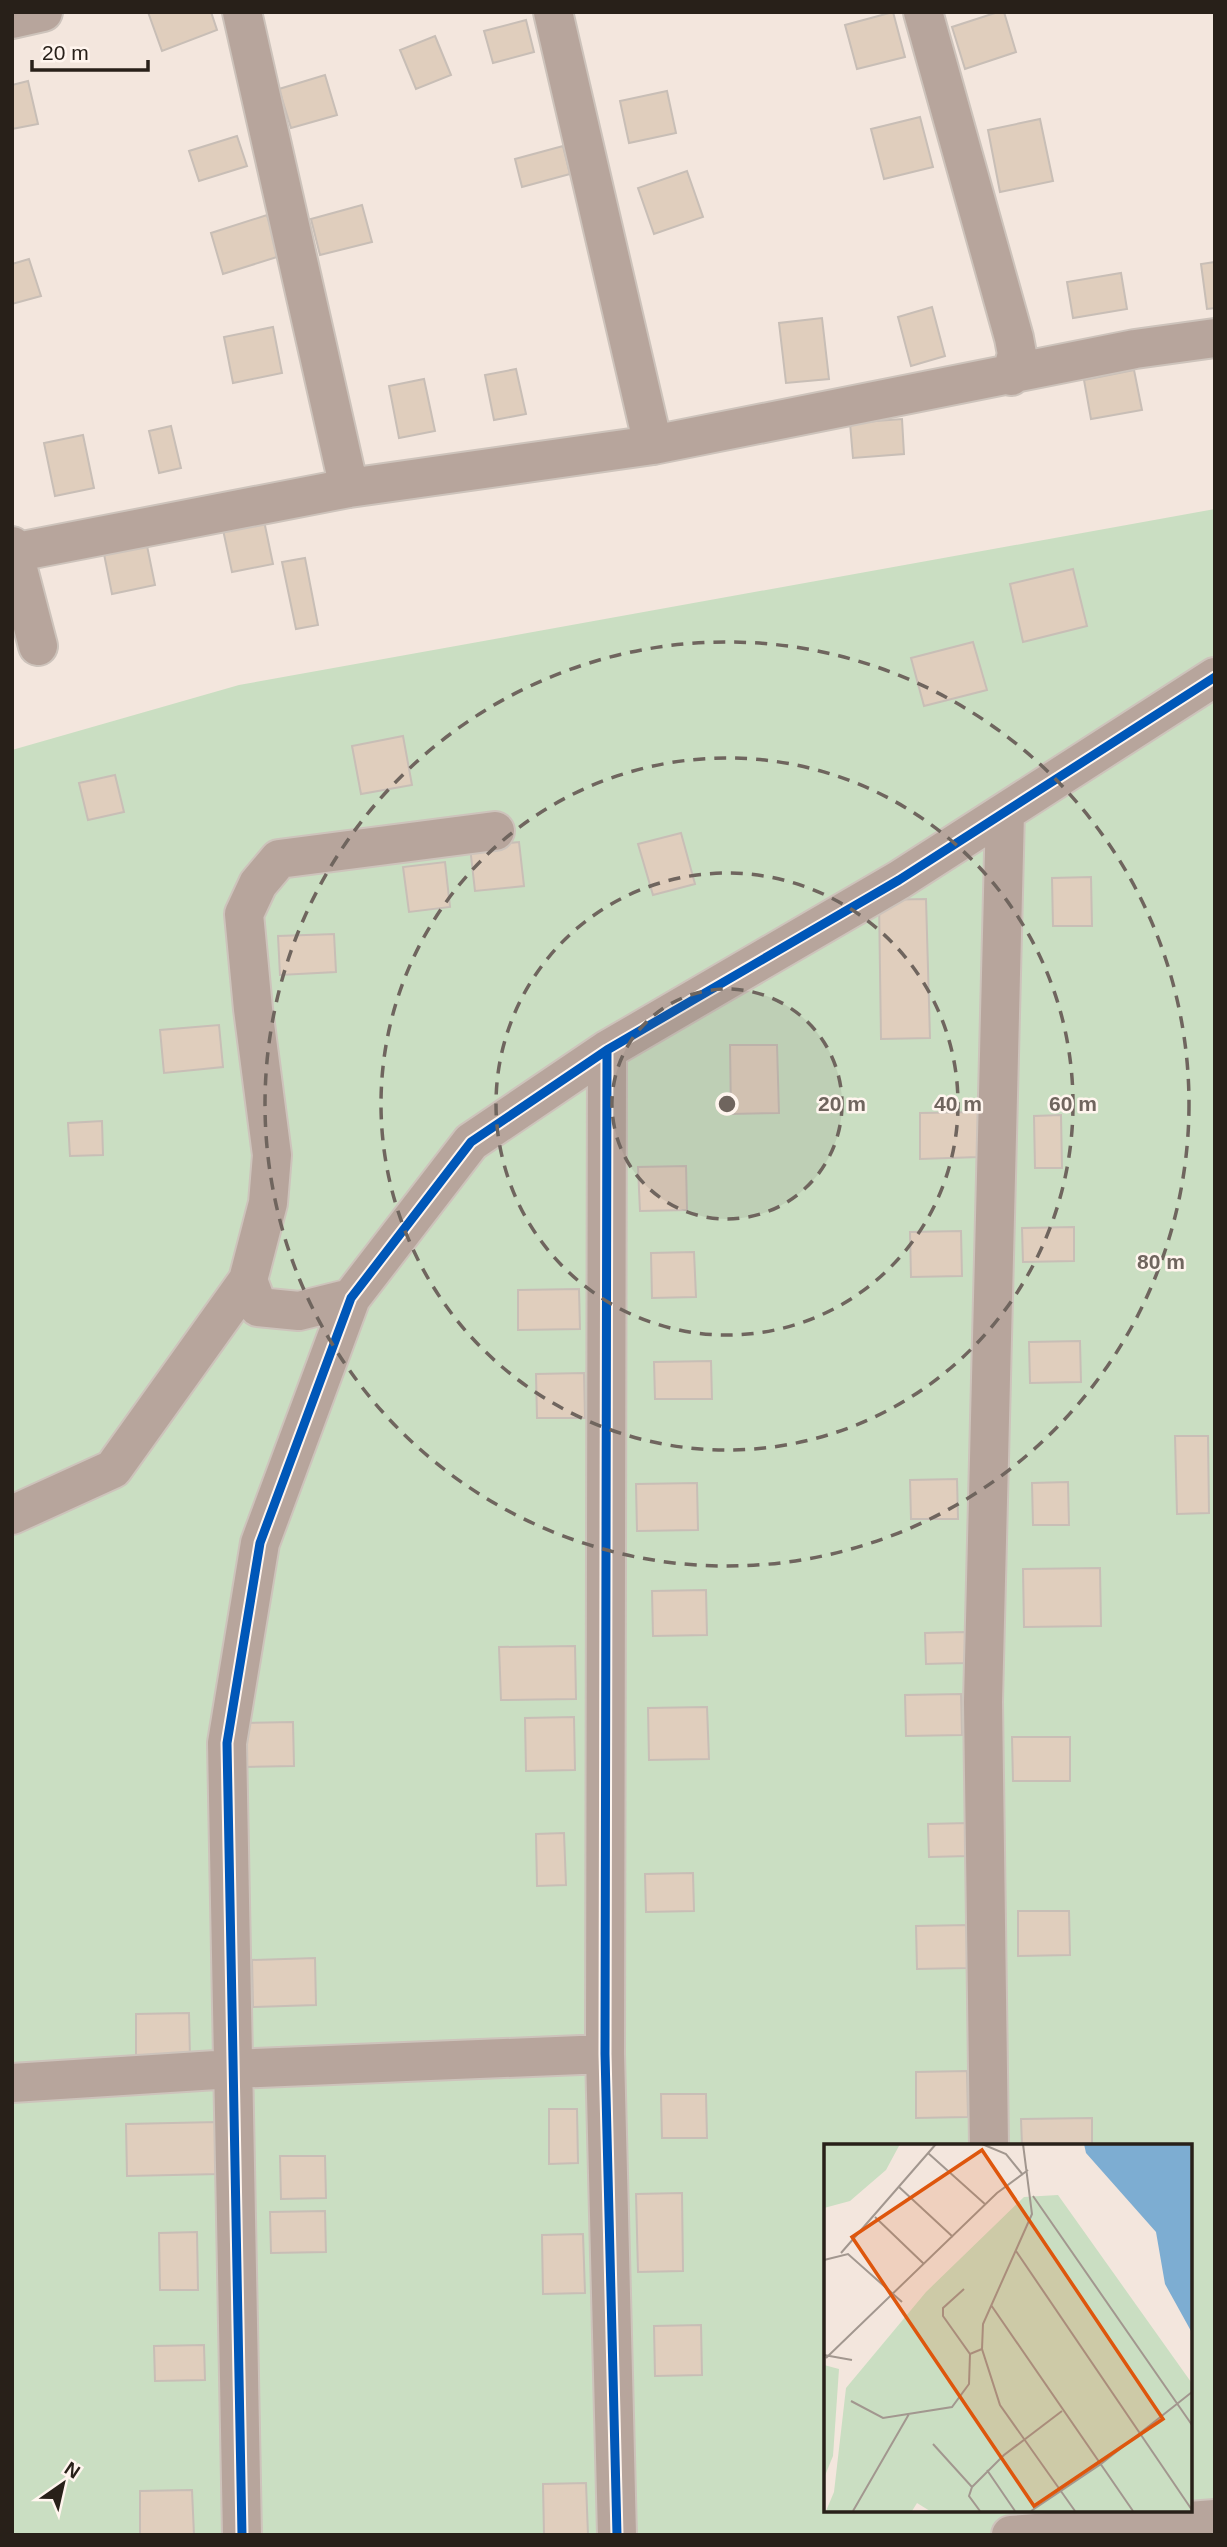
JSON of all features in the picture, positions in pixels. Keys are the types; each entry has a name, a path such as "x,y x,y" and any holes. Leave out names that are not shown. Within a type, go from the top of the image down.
{"street":[{"path":"12,19 43,12"},
{"path":"242,12 349,488"},
{"path":"553,12 653,445"},
{"path":"923,12 1014,338 1017,354 1011,376"},
{"path":"38,646 13,550 349,488 653,445 1011,376 1135,349 1215,338"},
{"path":"242,2535 227,1743 260,1543 351,1298 471,1142 607,1049 899,880 1215,677"},
{"path":"989,2144 983,1702 1005,812"},
{"path":"12,1515 113,1469 248,1280 268,1203 272,1156 244,914 258,884 279,859 495,831"},
{"path":"607,1049 605,2054 617,2535"},
{"path":"248,1280 258,1307 299,1311 351,1298"},
{"path":"12,2083 232,2069 605,2054"},
{"path":"995,2512 996,2535"},
{"path":"1011,2535 1215,2519"}],"green space":[{"path":"1215,509 1215,2535 12,2535 12,750 239,685"}],"building":[{"path":"148,12 211,12 217,30 162,51"},
{"path":"893,12 905,57 857,69 845,25"},
{"path":"1004,12 1016,52 965,69 952,27"},
{"path":"526,20 534,52 493,63 484,31"},
{"path":"435,36 451,75 416,89 400,50"},
{"path":"325,75 337,115 291,128 279,89"},
{"path":"28,81 38,124 12,129 12,85"},
{"path":"667,91 676,133 629,143 620,101"},
{"path":"920,117 933,167 884,179 871,129"},
{"path":"1040,119 1053,181 1000,192 988,130"},
{"path":"237,136 247,166 199,181 189,151"},
{"path":"563,146 570,174 522,187 515,159"},
{"path":"687,171 703,217 654,234 638,188"},
{"path":"362,205 372,242 320,255 311,219"},
{"path":"267,215 280,256 223,274 211,233"},
{"path":"29,259 41,296 12,304 12,264"},
{"path":"1215,262 1215,308 1207,309 1201,264"},
{"path":"1121,273 1127,309 1073,318 1067,282"},
{"path":"932,307 945,356 911,366 898,317"},
{"path":"822,318 829,379 786,383 779,323"},
{"path":"273,327 282,373 233,383 224,337"},
{"path":"516,369 526,414 494,420 485,375"},
{"path":"1134,370 1142,410 1091,419 1084,380"},
{"path":"424,379 435,431 399,438 389,386"},
{"path":"902,419 904,454 853,458 850,423"},
{"path":"171,426 181,468 159,473 149,431"},
{"path":"83,435 94,488 55,496 44,443"},
{"path":"263,516 273,564 232,572 222,525"},
{"path":"145,536 155,585 112,594 102,544"},
{"path":"305,558 318,625 296,629 282,562"},
{"path":"1073,569 1087,626 1023,642 1010,584"},
{"path":"973,642 987,690 924,706 911,658"},
{"path":"403,736 412,785 361,794 352,746"},
{"path":"115,775 124,812 88,820 79,783"},
{"path":"681,833 695,884 653,895 638,844"},
{"path":"519,842 524,886 475,891 470,847"},
{"path":"445,862 450,907 409,912 403,867"},
{"path":"1091,877 1092,926 1053,926 1052,878"},
{"path":"926,899 930,1038 881,1039 879,900"},
{"path":"334,934 336,972 280,975 278,936"},
{"path":"219,1025 223,1067 164,1073 160,1030"},
{"path":"730,1045 777,1045 779,1113 731,1114"},
{"path":"979,1112 979,1157 920,1159 920,1113"},
{"path":"1061,1115 1062,1168 1035,1168 1034,1116"},
{"path":"102,1121 103,1155 70,1156 68,1123"},
{"path":"686,1166 687,1210 640,1211 638,1167"},
{"path":"1074,1227 1074,1261 1023,1262 1022,1228"},
{"path":"961,1231 962,1276 911,1277 910,1232"},
{"path":"694,1252 696,1297 652,1298 651,1253"},
{"path":"579,1289 580,1329 518,1330 518,1290"},
{"path":"1080,1341 1081,1382 1030,1383 1029,1342"},
{"path":"711,1361 712,1399 655,1399 654,1362"},
{"path":"584,1373 585,1418 537,1418 536,1374"},
{"path":"1175,1436 1208,1436 1209,1513 1177,1514"},
{"path":"957,1479 958,1519 911,1519 910,1480"},
{"path":"1068,1482 1069,1525 1033,1525 1032,1483"},
{"path":"697,1483 698,1530 637,1531 636,1484"},
{"path":"1100,1568 1101,1626 1024,1627 1023,1569"},
{"path":"706,1590 707,1635 653,1636 652,1591"},
{"path":"966,1632 967,1663 926,1664 925,1633"},
{"path":"575,1646 576,1699 501,1700 499,1647"},
{"path":"961,1694 962,1735 906,1736 905,1695"},
{"path":"707,1707 709,1759 649,1760 648,1708"},
{"path":"574,1717 575,1770 526,1771 525,1718"},
{"path":"293,1722 294,1766 245,1767 244,1723"},
{"path":"1012,1737 1070,1737 1070,1781 1013,1781"},
{"path":"968,1823 969,1856 929,1857 928,1824"},
{"path":"564,1833 566,1885 537,1886 536,1834"},
{"path":"693,1873 694,1911 646,1912 645,1874"},
{"path":"1018,1911 1069,1911 1070,1955 1018,1956"},
{"path":"967,1925 967,1968 917,1969 916,1926"},
{"path":"315,1958 316,2005 253,2007 252,1960"},
{"path":"189,2013 190,2057 136,2058 136,2014"},
{"path":"967,2071 968,2117 916,2118 916,2072"},
{"path":"661,2094 706,2094 707,2138 662,2138"},
{"path":"549,2109 577,2109 578,2163 549,2164"},
{"path":"1092,2118 1092,2144 1022,2144 1021,2119"},
{"path":"218,2122 219,2174 127,2176 126,2124"},
{"path":"280,2156 325,2156 326,2198 281,2199"},
{"path":"682,2193 683,2271 638,2272 636,2194"},
{"path":"325,2211 326,2252 271,2253 270,2212"},
{"path":"197,2232 198,2290 160,2290 159,2233"},
{"path":"583,2234 585,2293 543,2294 542,2235"},
{"path":"701,2325 702,2375 655,2376 654,2326"},
{"path":"204,2345 205,2380 155,2381 154,2346"},
{"path":"586,2483 588,2535 544,2535 543,2484"},
{"path":"192,2490 194,2535 140,2535 140,2491"},
{"path":"1028,2512 1067,2512 1028,2515"}],"cycle path":[{"path":"242,2535 227,1743 260,1543 351,1298 471,1142 607,1050 899,880 1215,677"},
{"path":"607,1050 605,2054 617,2535"}]}
